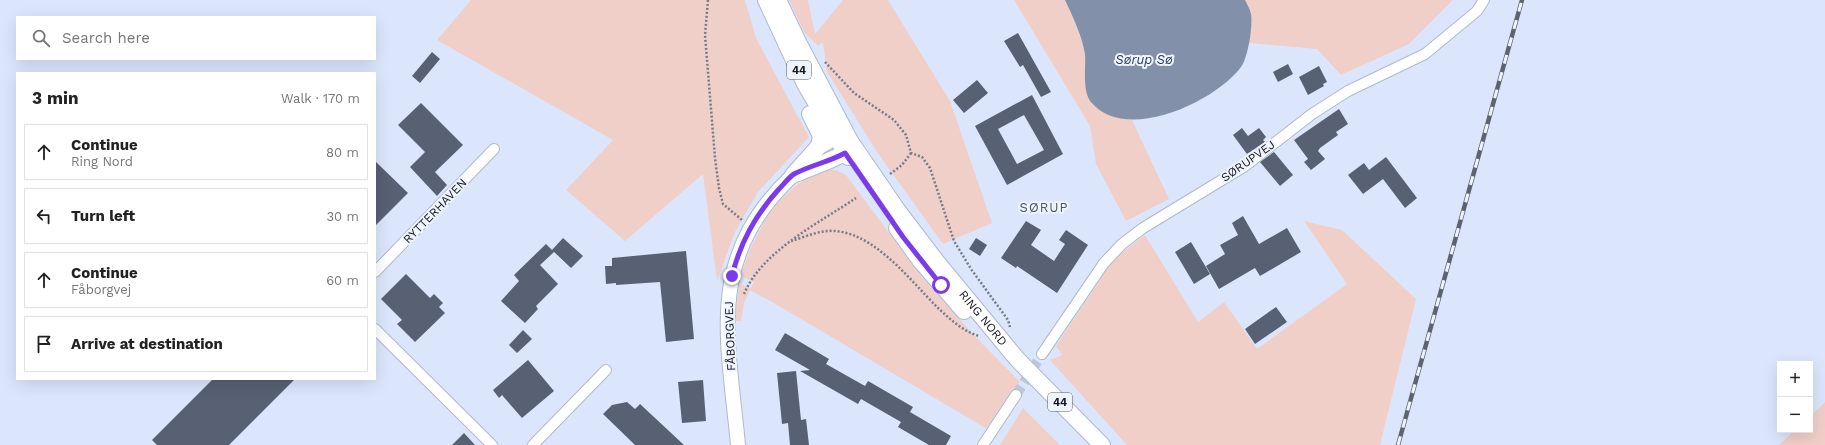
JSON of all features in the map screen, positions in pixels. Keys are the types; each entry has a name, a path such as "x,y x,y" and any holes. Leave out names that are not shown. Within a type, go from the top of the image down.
{"main road":[{"path":"758,0 765,23 782,61 820,132 821,141 819,146 793,174"},
{"name":"44","path":"766,0 802,78 844,144"},
{"name":"44","path":"778,0 844,144"},
{"path":"819,146 844,144"},
{"path":"793,174 844,144"},
{"name":"RING NORD","path":"844,144 920,260 963,310 994,341 1017,359"},
{"name":"RING NORD","path":"844,144 881,189 916,236 1017,359 1102,445"}],"street":[{"name":"SØRUPVEJ","path":"1042,354 1104,263 1122,244 1143,228 1245,166 1312,114 1348,91 1425,54 1477,11 1484,0"},
{"name":"RYTTERHAVEN","path":"376,271 494,149"},
{"name":"FÅBORGVEJ","path":"738,445 727,308 735,262 751,226 766,203 793,174"},
{"path":"376,331 492,445"},
{"path":"533,445 606,370"},
{"path":"983,445 1016,395"}],"path":[{"path":"708,0 705,35 715,158 720,196 723,204 736,216 751,226"},
{"path":"822,58 854,92 894,120 906,135 912,153 922,157 930,168 954,241 971,269 1008,320 1010,328"},
{"path":"890,174 902,165 912,153"},
{"path":"743,296 749,283 774,253 856,198"},
{"path":"791,241 825,231 838,231 861,238 877,248 960,328 972,334 994,341"}],"shaded area":[{"path":"471,0 745,0 756,38 809,137 758,192 735,232 717,281 703,174 625,241 566,190 613,140 437,40"},
{"path":"789,0 808,0 815,34 843,0 888,0 950,101 992,223 943,244 877,152 827,72 823,42 818,46 804,32"},
{"path":"1014,0 1065,0 1075,19 1085,53 1085,85 1109,116 1132,120 1169,199 1126,221 1096,164 1090,126"},
{"path":"1245,0 1453,0 1409,44 1341,75 1317,49 1249,43 1251,14"},
{"path":"828,167 829,170 836,170 846,175 922,277 970,331 1020,382 987,429 750,290 744,303 741,321 735,321 739,284 751,288 754,282 741,276 747,258 762,226 783,198 796,186 811,175"},
{"path":"1304,221 1342,230 1416,299 1380,445 1127,445 1050,360 1062,355 1056,346 1114,259 1145,235 1198,322 1224,302 1257,349 1347,284"},
{"path":"1825,402 1825,445 1779,445 1792,433 1813,433 1813,414"},
{"path":"1023,408 1060,445 1000,445"}],"water":[{"name":"Sørup Sø","path":"1065,0 1245,0 1251,14 1251,26 1244,63 1228,80 1211,93 1191,105 1147,119 1125,119 1106,114 1091,102 1086,92 1084,47"}],"building":[{"path":"1018,33 1051,92 1041,97 1023,65 1020,67 1004,41"},
{"path":"432,52 440,59 420,83 412,76"},
{"path":"1288,64 1293,74 1278,82 1273,72"},
{"path":"1319,66 1327,82 1323,84 1324,86 1308,95 1299,77"},
{"path":"977,80 988,93 964,113 953,100"},
{"path":"1032,95 1063,154 1007,185 975,126","holes":["1024,115 1044,150 1017,164 998,129"]},
{"path":"421,103 463,145 435,172 447,185 437,196 410,167 425,152 398,125"},
{"path":"1339,109 1348,124 1336,132 1338,135 1320,148 1318,151 1325,159 1311,170 1304,162 1308,159 1294,140"},
{"path":"1242,128 1248,136 1259,128 1266,137 1263,140 1265,142 1247,154 1233,135"},
{"path":"1274,152 1293,175 1280,186 1260,162"},
{"path":"1386,157 1417,198 1405,208 1383,179 1363,194 1348,175 1364,163 1369,170"},
{"path":"376,162 408,193 376,225"},
{"path":"1243,216 1259,244 1287,228 1301,252 1260,276 1255,268 1219,289 1206,266 1225,254 1220,245 1238,235 1232,223"},
{"path":"1026,221 1041,230 1031,245 1054,261 1065,244 1059,240 1066,230 1088,245 1057,293 1017,266 1016,268 1001,258"},
{"path":"563,238 583,256 571,268 552,250"},
{"path":"976,238 987,245 980,256 969,249"},
{"path":"1191,242 1210,274 1194,284 1175,252"},
{"path":"546,244 554,252 540,265 558,284 536,306 538,309 525,323 501,301 519,281 514,275"},
{"path":"686,251 694,339 666,342 660,282 616,285 616,283 606,284 605,266 612,266 612,258"},
{"path":"406,274 430,298 434,294 443,303 439,307 445,313 415,342 397,324 402,320 381,299"},
{"path":"1276,307 1287,322 1255,344 1245,329"},
{"path":"523,330 532,339 517,353 509,345"},
{"path":"785,333 829,359 826,364 865,386 868,381 913,407 910,412 951,436 946,445 929,445 898,427 901,422 861,399 858,404 800,371 810,370 775,350"},
{"path":"528,360 554,391 522,418 502,395 499,398 493,390"},
{"path":"796,371 801,420 806,419 809,445 790,445 788,423 782,424 777,373"},
{"path":"212,380 294,380 229,445 157,445 152,440"},
{"path":"703,380 706,421 682,423 678,382"},
{"path":"627,402 635,409 640,404 684,445 635,445 603,414 612,405"},
{"path":"464,433 475,445 452,445"}],"tunnel":[{"path":"1016,395 1042,354"}],"railway":[{"path":"1398,445 1522,0"}],"district":[{"name":"SØRUP","path":"1044,207"}],"route":[{"path":"732,276 735,262 751,226 763,207 784,183 793,174 845,153 903,237 941,285"}]}
